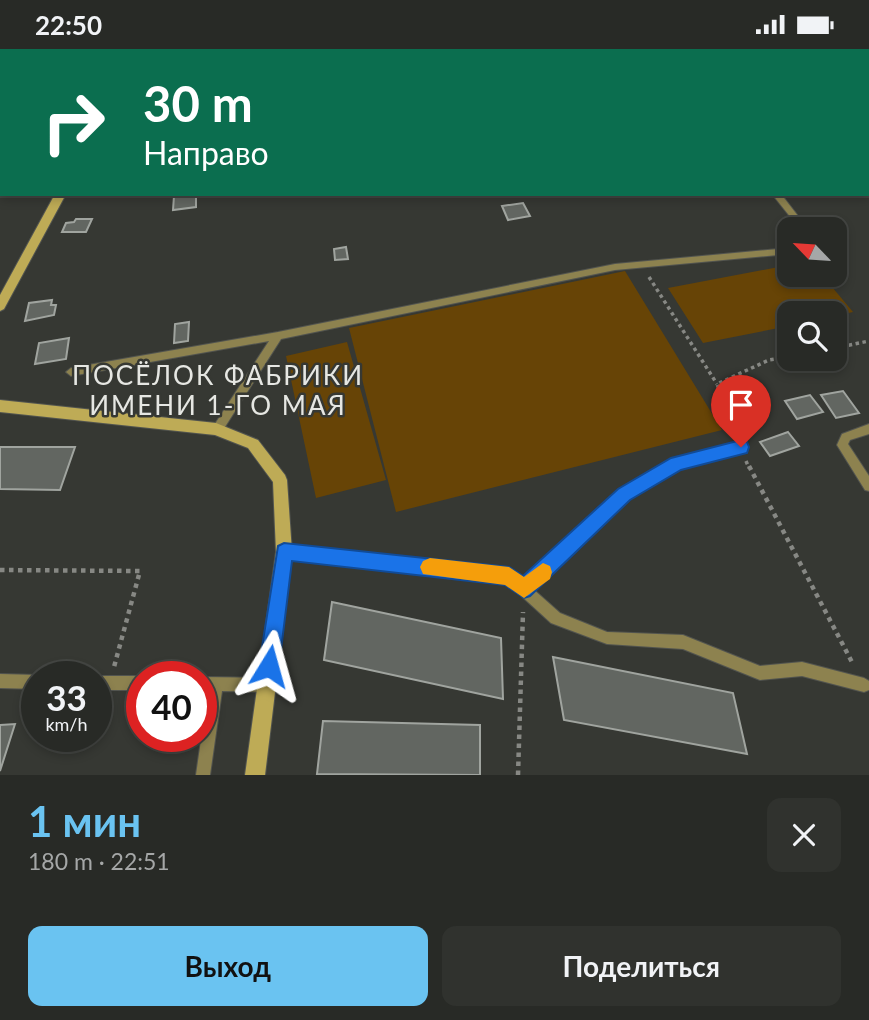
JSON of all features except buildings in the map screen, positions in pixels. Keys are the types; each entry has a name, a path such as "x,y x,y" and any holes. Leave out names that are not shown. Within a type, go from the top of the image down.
{"street":[{"path":"0,306 60,196"},
{"path":"0,406 217,430 253,444 280,480 284,552 255,775"}],"lane":[{"path":"778,196 794,217"},
{"path":"71,372 278,336 615,267 777,252"},
{"path":"217,430 278,336"},
{"path":"869,429 846,436 842,445 869,486"},
{"path":"524,589 624,495 677,463 741,447"},
{"path":"284,552 509,576 556,618 607,638 683,642 760,673 802,669 864,685"},
{"path":"0,681 21,682"},
{"path":"217,684 265,685"},
{"path":"203,775 205,752"}],"path":[{"path":"641,265 717,384 750,470 864,685"},
{"path":"847,346 869,341"},
{"path":"717,384 777,359"},
{"path":"0,570 140,571 110,661"},
{"path":"519,775 524,589"}],"shaded area":[{"path":"777,267 777,287 832,287 844,301 777,301 777,328 703,343 668,288"},
{"path":"625,271 722,430 396,512 349,328"},
{"path":"347,342 386,480 316,498 286,356"}],"slow traffic":[{"path":"430,567 509,576 524,589 543,572"}],"district":[{"name":"ПОСЁЛОК ФАБРИКИ ИМЕНИ 1-ГО МАЯ","path":"218,390"}],"route":[{"path":"269,666 284,552 509,576 524,589 624,495 677,463 741,447"}]}
